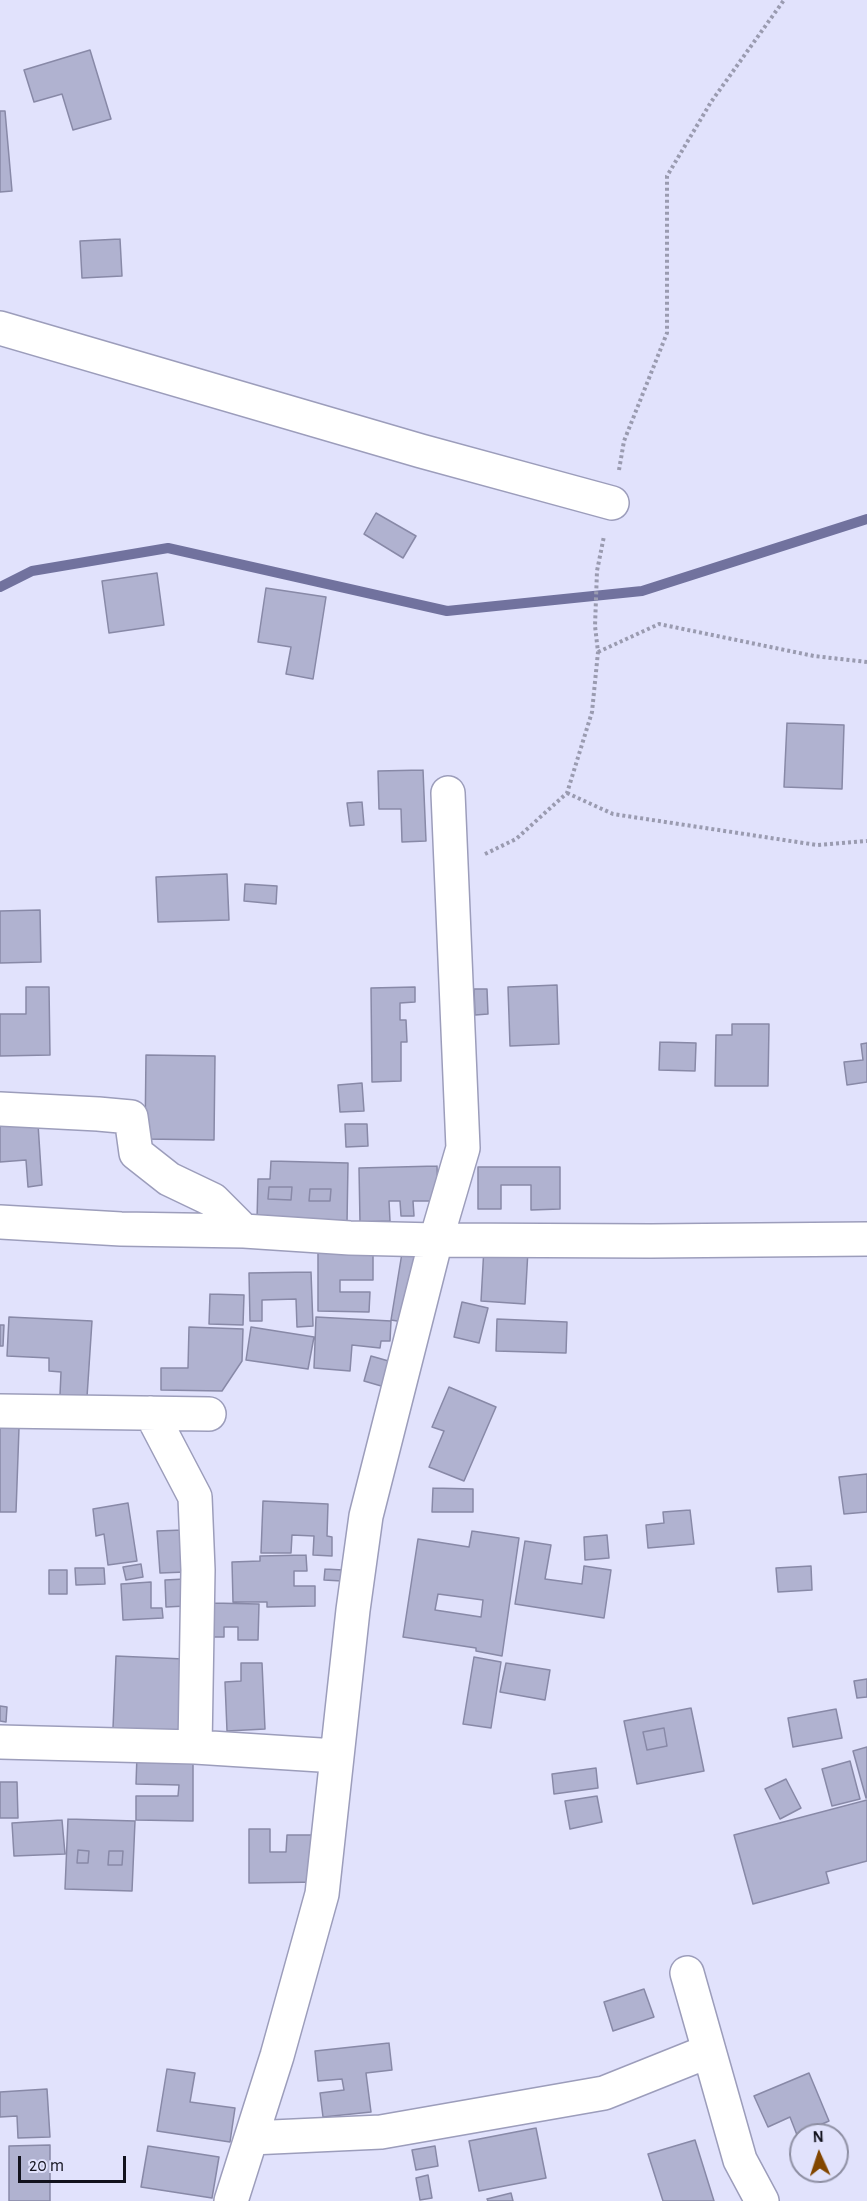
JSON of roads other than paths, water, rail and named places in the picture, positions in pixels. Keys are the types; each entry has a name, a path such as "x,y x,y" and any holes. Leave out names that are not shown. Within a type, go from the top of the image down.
{"street":[{"path":"0,328 421,451 612,503"},
{"path":"231,2201 277,2056 322,1894 336,1756 366,1516 436,1240 463,1148 448,793"},
{"path":"0,1109 131,1117 136,1153 169,1179 213,1200 244,1231"},
{"path":"0,1222 121,1229 244,1231 350,1238 436,1240 867,1239"},
{"path":"0,1412 208,1414"},
{"path":"151,1413 195,1497 198,1570 195,1747"},
{"path":"0,1742 195,1747 336,1756"},
{"path":"687,1973 740,2160 762,2201"},
{"path":"251,2138 381,2132 604,2093 709,2051"}],"waterway":[{"path":"0,587 32,571 168,548 447,611 642,591 867,519"}]}
